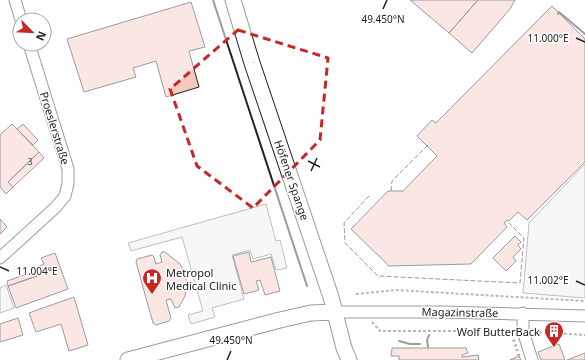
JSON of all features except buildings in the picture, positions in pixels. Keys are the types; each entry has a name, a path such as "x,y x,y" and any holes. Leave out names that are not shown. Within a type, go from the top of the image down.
{"main road":[{"name":"Höfener Spange","path":"232,0 336,312 344,348 349,360"},
{"path":"128,360 306,314 336,312"}],"street":[{"path":"15,0 19,12"},
{"name":"Proeslerstraße","path":"0,258 56,207 65,196 68,184 68,170 31,52"},
{"name":"Magazinstraße","path":"336,312 523,313 585,316"},
{"path":"523,313 523,331 532,360"}],"path":[{"path":"356,294 396,290 585,301"},
{"path":"380,331 493,330 585,335"}],"highlighted area":[{"path":"238,30 328,58 320,140 253,208 197,166 170,89"}],"shaded area":[{"path":"585,164 585,298 523,293 529,223"},
{"path":"266,204 276,241 280,240 287,268 276,270 271,254 253,259 250,250 232,255 244,299 212,308 215,317 191,324 188,315 203,311 182,237 131,251 128,243"},
{"path":"6,285 14,308 0,313 0,288"}],"hedge":[{"path":"512,335 519,356"}],"fence":[{"path":"391,191 392,181 428,145"},
{"path":"369,196 344,223 345,243 378,276 520,283 524,238 509,223"}],"wall":[{"path":"213,0 307,286"},
{"path":"558,14 559,12 585,34"},
{"path":"428,347 427,340 429,335"},
{"path":"399,341 410,344 420,344"}],"place":[{"name":"Metropol Medical Clinic","path":"152,295"},
{"name":"Wolf ButterBack","path":"554,348"}]}
